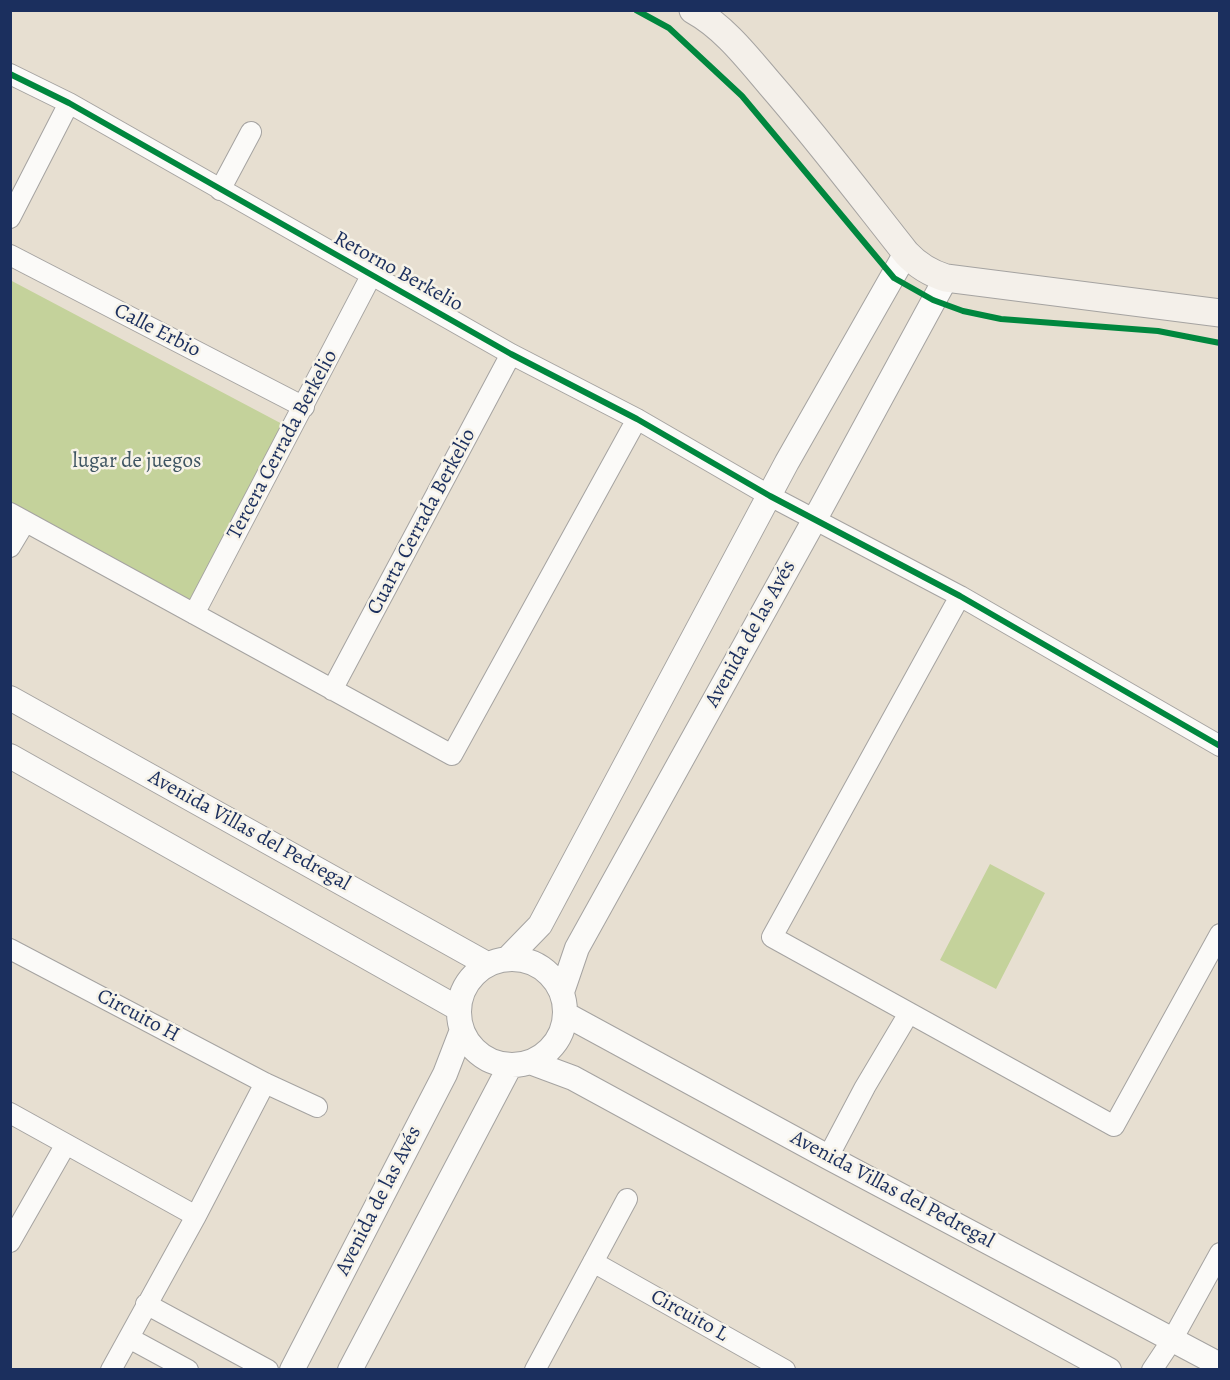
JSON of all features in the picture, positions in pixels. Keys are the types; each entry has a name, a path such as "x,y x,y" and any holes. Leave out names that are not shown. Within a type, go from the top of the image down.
{"main road":[{"path":"693,10 703,15 735,44 793,111 906,253 915,263 931,273 946,278 1220,313"}],"street":[{"name":"Retorno Berkelio","path":"10,74 69,103 511,354 637,419 770,496 960,596 1220,746"},
{"path":"10,218 69,103"},
{"path":"220,190 251,132"},
{"path":"906,253 787,462 540,925 498,961 472,975 463,991 460,1020 472,1048 489,1060 520,1064 573,1078 1109,1370"},
{"name":"Calle Erbio","path":"10,255 304,407"},
{"name":"Tercera Cerrada Berkelio","path":"194,614 371,276"},
{"name":"Avenida de las Avés","path":"564,1003 577,948 946,278"},
{"name":"Cuarta Cerrada Berkelio","path":"332,690 511,354"},
{"path":"10,547 18,518 453,755 637,419"},
{"path":"960,596 772,938 1114,1125 1220,934"},
{"name":"Avenida Villas del Pedregal","path":"10,698 498,961"},
{"path":"10,756 460,1020"},
{"name":"Circuito H","path":"10,949 265,1083 317,1107"},
{"path":"350,1370 520,1064 549,1051 561,1034 564,1003 549,973 530,961 498,961"},
{"name":"Avenida Villas del Pedregal","path":"564,1003 828,1157 1220,1365"},
{"path":"828,1157 865,1087 909,1013"},
{"name":"Avenida de las Avés","path":"292,1370 445,1074 460,1020"},
{"path":"111,1370 196,1216 265,1083"},
{"path":"10,1113 196,1216"},
{"path":"10,1242 66,1144"},
{"path":"535,1370 627,1199"},
{"path":"1152,1370 1172,1340 1220,1253"},
{"name":"Circuito L","path":"593,1262 785,1370"},
{"path":"146,1304 268,1370"},
{"path":"129,1338 188,1370"}],"green space":[{"name":"lugar de juegos","path":"10,280 286,426 188,604 11,508"},
{"path":"990,864 1045,893 996,989 940,960"}],"cycle path":[{"path":"636,10 669,28 742,96 894,278 933,300 963,311 1001,319 1158,331 1220,343"},
{"path":"10,74 69,103 511,354 637,419 770,496 960,596 1220,746"}]}
